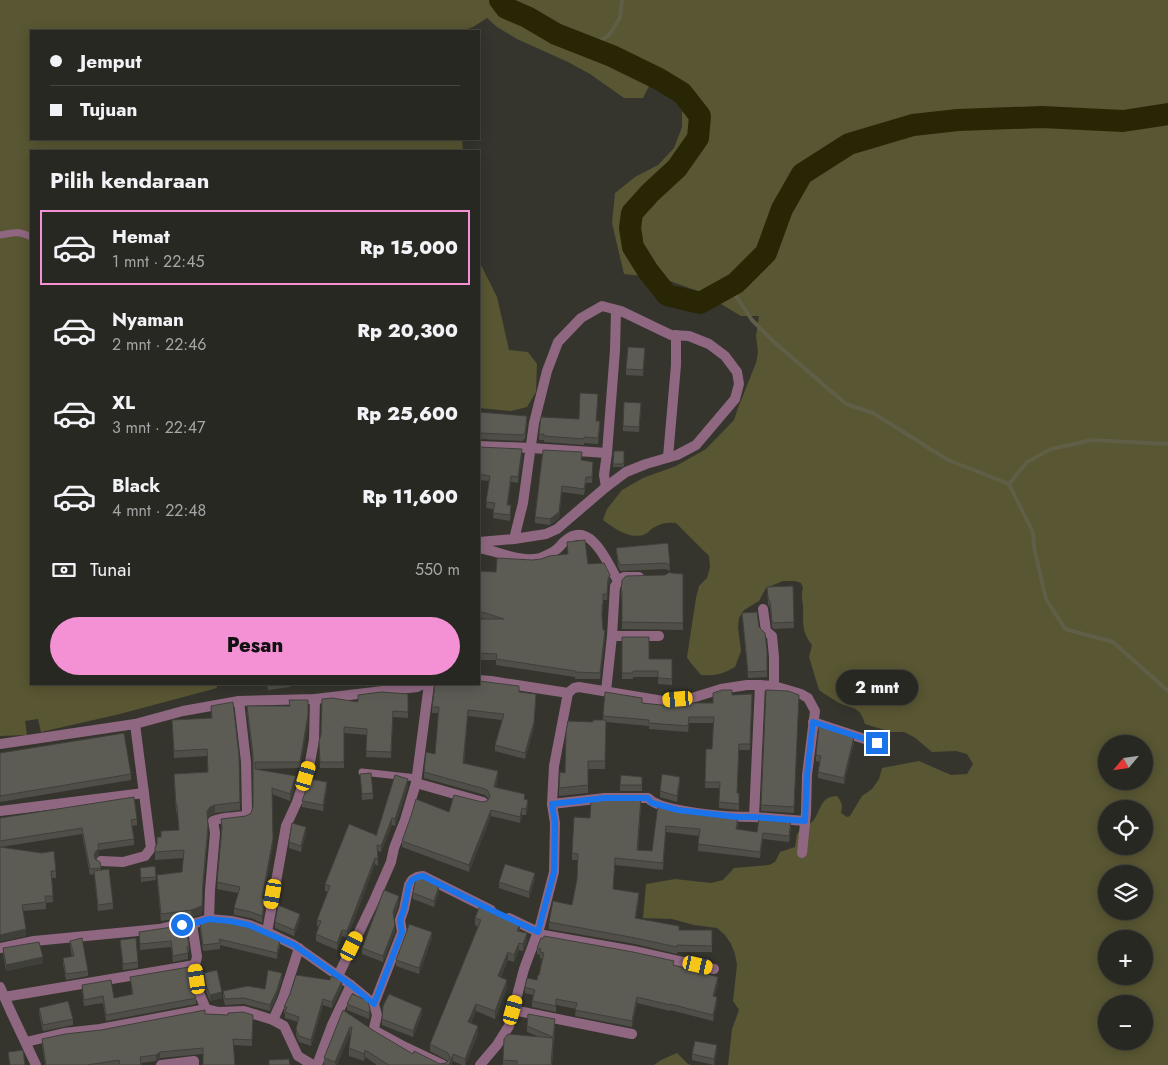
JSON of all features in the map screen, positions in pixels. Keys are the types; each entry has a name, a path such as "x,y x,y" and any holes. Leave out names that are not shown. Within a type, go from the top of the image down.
{"street":[{"path":"480,542 514,539 546,534 557,529 626,472 696,445 735,399 739,384 737,372 725,356 709,344 689,336 671,335 640,320 602,306 582,318 558,342 547,371 534,423 523,503 514,539"},
{"path":"606,487 604,475 615,350 616,310"},
{"path":"668,457 676,365 676,335"},
{"path":"480,446 606,453"},
{"path":"480,548 527,560 540,558 556,551 565,541 574,536 584,535 597,545 618,581"},
{"path":"606,692 615,586 624,577 648,576"},
{"path":"763,609 766,632 772,636 774,686"},
{"path":"612,636 659,636"},
{"path":"480,680 568,693"},
{"path":"0,744 135,724 191,709 238,701 315,699 417,688 422,685"},
{"path":"338,976 391,862 394,848 405,820 417,781 429,685"},
{"path":"754,817 760,685"},
{"path":"480,1065 497,1045 508,1026 524,968 538,933 554,872 555,823 552,804 554,766 568,693 574,688 579,687 663,700 692,698 721,689 760,685 774,686 808,698 815,711 807,775 802,853"},
{"path":"266,932 286,826 297,802 310,762 314,740 315,699"},
{"path":"209,919 215,833 213,822 221,818 245,816 247,811 246,762 238,701"},
{"path":"813,722 877,743"},
{"path":"101,861 123,862 144,856 151,848 135,724"},
{"path":"417,781 483,802"},
{"path":"0,811 144,793"},
{"path":"552,804 605,798 648,798 652,803 678,810 737,817 805,821"},
{"path":"374,1004 402,932 400,920 409,885 412,880 423,876 538,933 634,951 714,969"},
{"path":"0,948 34,942 159,929 192,924 209,919 249,925 299,948 374,1004 377,1015 374,1028 377,1032 443,1065"},
{"path":"192,924 197,957 195,965 199,993 206,1009"},
{"path":"273,1020 283,998 299,948"},
{"path":"4,997 195,965"},
{"path":"26,1042 64,1033 100,1029 206,1009 219,1012 244,1011 273,1020 284,1026 302,1062 315,1065 351,985"},
{"path":"0,987 36,1065"},
{"path":"513,1010 632,1034"},
{"path":"161,1065 194,1061 194,1065"}],"lane":[{"path":"0,235 19,232 30,236"},
{"path":"362,772 417,781"}],"shaded area":[{"path":"0,0 1168,0 1168,1065 728,1065 732,1029 739,1010 733,1001 737,965 731,944 717,928 694,925 672,919 643,918 646,884 675,879 711,883 723,880 734,868 769,865 775,862 780,852 795,847 797,834 813,821 827,798 837,796 842,804 841,813 847,817 850,816 862,796 872,789 879,779 882,768 919,761 951,775 967,774 973,764 967,754 956,751 932,752 914,737 904,732 891,732 865,724 858,711 839,703 819,690 809,657 812,645 804,630 803,588 801,583 783,581 766,588 759,601 744,610 739,618 738,627 741,651 735,667 719,674 701,675 690,662 687,657 696,598 699,586 707,578 710,567 709,556 676,523 661,524 637,536 622,532 603,520 607,509 622,490 643,478 676,466 706,449 734,420 756,363 758,352 756,336 759,316 741,316 701,292 661,278 624,274 612,223 615,193 635,177 658,165 674,148 682,127 682,111 669,93 651,82 643,98 624,98 590,74 517,39 497,27 487,18 465,30 30,30 30,140 462,140 463,150 30,150 30,685 216,685 217,688 120,714 41,732 38,719 25,721 27,735 0,736"},
{"path":"480,263 497,297 509,350 528,352 537,364 536,392 527,407 511,411 480,408"},
{"path":"677,1053 691,1065 654,1065 661,1060"}],"building":[{"path":"628,347 645,348 643,370 626,369"},
{"path":"580,393 598,394 596,421 600,421 598,438 584,437 584,439 539,434 541,417 579,419"},
{"path":"624,402 641,403 639,427 623,426"},
{"path":"480,412 527,416 525,433 523,435 480,433"},
{"path":"480,447 522,449 518,477 511,476 507,505 511,505 510,515 493,513 495,503 486,502 490,476 480,474"},
{"path":"543,450 582,452 581,460 593,462 592,477 586,477 584,489 562,486 559,512 550,519 535,517"},
{"path":"614,451 624,451 624,462 622,464 613,464"},
{"path":"585,540 588,564 604,563 610,575 607,594 603,594 602,617 603,630 605,630 600,673 575,672 496,659 497,654 480,653 480,619 504,619 480,611 480,571 496,572 497,558 532,560 568,554 567,542"},
{"path":"668,543 670,565 665,563 620,565 618,560 616,548"},
{"path":"670,572 683,574 683,623 622,622 622,580 626,576 665,575"},
{"path":"793,586 794,622 774,623 772,621 767,587"},
{"path":"757,612 759,627 765,633 767,671 748,672 742,613"},
{"path":"622,637 649,637 649,659 672,659 672,679 658,678 658,671 622,673"},
{"path":"480,681 519,686 519,692 536,694 534,722 525,753 495,745 504,714 468,710 463,763 498,771 494,787 525,794 524,799 528,800 526,809 522,808 520,817 491,810 469,865 402,841 416,799 449,812 454,795 482,802 487,801 490,797 485,789 424,772 426,752 435,754 439,707 432,707 435,685 480,685"},
{"path":"722,690 732,690 732,695 752,694 750,744 739,744 737,793 739,793 739,804 719,802 720,782 705,782 706,749 712,749 714,717 689,717 688,726 649,723 649,720 603,716 605,692 642,698 642,703 671,706 672,701 713,703 713,693"},
{"path":"766,690 788,691 799,695 794,807 761,805"},
{"path":"381,692 408,694 408,712 393,711 391,752 366,751 367,729 344,727 344,762 320,762 319,742 322,699 332,698 358,702 358,695"},
{"path":"289,700 308,700 308,715 300,762 255,762 255,769 296,776 290,794 272,788 273,839 262,898 265,899 262,916 234,908 240,887 217,882 222,827 221,819 246,816 251,813 253,807 253,755 247,706 290,706"},
{"path":"233,702 239,755 240,802 215,805 207,811 208,826 202,906 191,910 161,914 157,875 182,872 184,850 155,852 157,837 161,837 161,831 179,830 174,774 208,772 207,749 174,751 172,720 212,718 211,706"},
{"path":"593,720 606,720 605,761 588,761 588,785 559,788 560,772 565,773 568,721 593,722"},
{"path":"819,725 854,737 844,778 818,772 821,756 816,755"},
{"path":"124,733 131,774 0,796 0,753"},
{"path":"371,773 373,793 362,794 360,774"},
{"path":"662,774 680,777 677,796 660,791"},
{"path":"395,775 408,779 395,819 392,818 381,846 377,845 378,859 375,858 347,931 342,930 337,943 316,934 321,921 317,920 330,886 325,884 349,824 376,836"},
{"path":"621,775 642,777 642,785 620,785"},
{"path":"310,779 327,782 323,805 302,801"},
{"path":"134,797 137,819 131,820 134,839 98,844 99,849 94,855 95,859 100,862 101,868 90,869 82,828 0,841 0,818"},
{"path":"641,798 637,850 652,851 658,805 680,811 738,817 736,829 757,832 759,818 791,820 789,836 763,833 760,852 698,844 700,829 666,826 663,863 615,858 613,889 639,893 635,918 679,926 679,930 712,930 712,946 677,945 677,947 549,922 553,901 572,905 577,879 578,854 572,853 574,817 590,818 591,800"},
{"path":"292,823 306,827 301,846 289,842"},
{"path":"0,847 42,853 54,851 56,871 51,871 53,896 45,896 46,902 22,905 26,929 0,935"},
{"path":"505,864 535,873 529,892 499,882"},
{"path":"155,866 156,877 141,878 140,868"},
{"path":"109,869 113,903 98,905 94,871"},
{"path":"422,877 439,886 434,901 413,893 415,882"},
{"path":"384,890 399,896 393,912 395,925 383,956 362,948"},
{"path":"278,905 300,914 294,930 275,922"},
{"path":"480,905 520,924 517,931 527,933 523,944 519,943 514,955 508,952 498,976 507,980 495,1011 476,1004 468,1022 478,1026 465,1059 453,1054 449,1065 389,1065 365,1050 364,1054 349,1048 352,1027 350,1027 335,1062 324,1058 343,1010 413,1054 414,1051 440,1064 446,1063 450,1057 448,1053 430,1044 481,920 475,918"},
{"path":"210,920 247,926 280,940 277,953 219,939 220,943 203,945 200,923"},
{"path":"409,924 432,932 419,968 396,960"},
{"path":"186,925 188,953 173,956 171,941 140,944 139,932"},
{"path":"544,936 674,961 673,965 718,977 713,996 717,997 713,1015 637,997 632,1021 575,1010 577,1003 556,999 556,1006 532,1001 535,990 525,987 527,978 537,980 539,975 544,953 540,952 541,949 537,948 541,938 544,938"},
{"path":"82,938 88,971 66,974 63,958 74,956 70,941"},
{"path":"136,938 138,962 123,964 120,940"},
{"path":"39,942 43,957 6,965 3,948"},
{"path":"189,967 192,988 196,998 106,1015 103,996 84,1000 82,985 111,980 114,998 133,994 130,977"},
{"path":"217,970 222,992 210,995 204,973"},
{"path":"268,970 282,973 270,1005 244,998 225,999 223,991 248,986 265,989"},
{"path":"296,975 330,980 331,976 342,981 332,1002 323,999 311,1040 299,1036 296,1029 299,1017 285,1012 287,1007 284,1007"},
{"path":"352,994 368,1002 369,1013 347,1004"},
{"path":"389,994 422,1008 413,1031 382,1019 383,1006"},
{"path":"68,1001 73,1019 43,1025 39,1008"},
{"path":"205,1010 205,1014 228,1015 228,1013 243,1012 253,1015 252,1040 233,1039 235,1065 203,1065 203,1048 160,1052 156,1055 140,1057 141,1065 120,1065 119,1060 87,1065 46,1065 42,1039"},
{"path":"528,1014 555,1019 553,1037 527,1026"},
{"path":"508,1034 553,1038 551,1065 517,1065 517,1061 503,1060 504,1039"},
{"path":"695,1041 717,1045 714,1059 692,1054"},
{"path":"23,1050 25,1065 10,1065 8,1052"},
{"path":"289,1059 290,1065 269,1065 269,1060"}],"waterway":[{"path":"500,0 506,8 527,17 556,34 612,56 659,79 682,93 700,116 698,138 677,168 632,213 630,228 633,247 648,271 667,295 700,303 736,283 766,253 782,209 802,174 849,144 913,125 958,120 1042,117 1123,121 1168,114"},
{"path":"590,47 609,35 620,18 622,0"},
{"path":"730,287 752,320 775,343 846,404 873,413 948,460 1009,484 1033,532 1034,547 1046,599 1065,629 1113,642 1168,691"},
{"path":"1009,484 1027,462 1051,449 1092,440 1168,444"}],"route":[{"path":"182,925 209,919 249,925 294,945 351,985 374,1004 402,932 400,920 409,885 412,880 418,877 423,876 538,932 554,872 555,823 552,804 605,798 648,798 652,803 678,810 737,817 805,821 807,775 813,722 877,743"}]}
